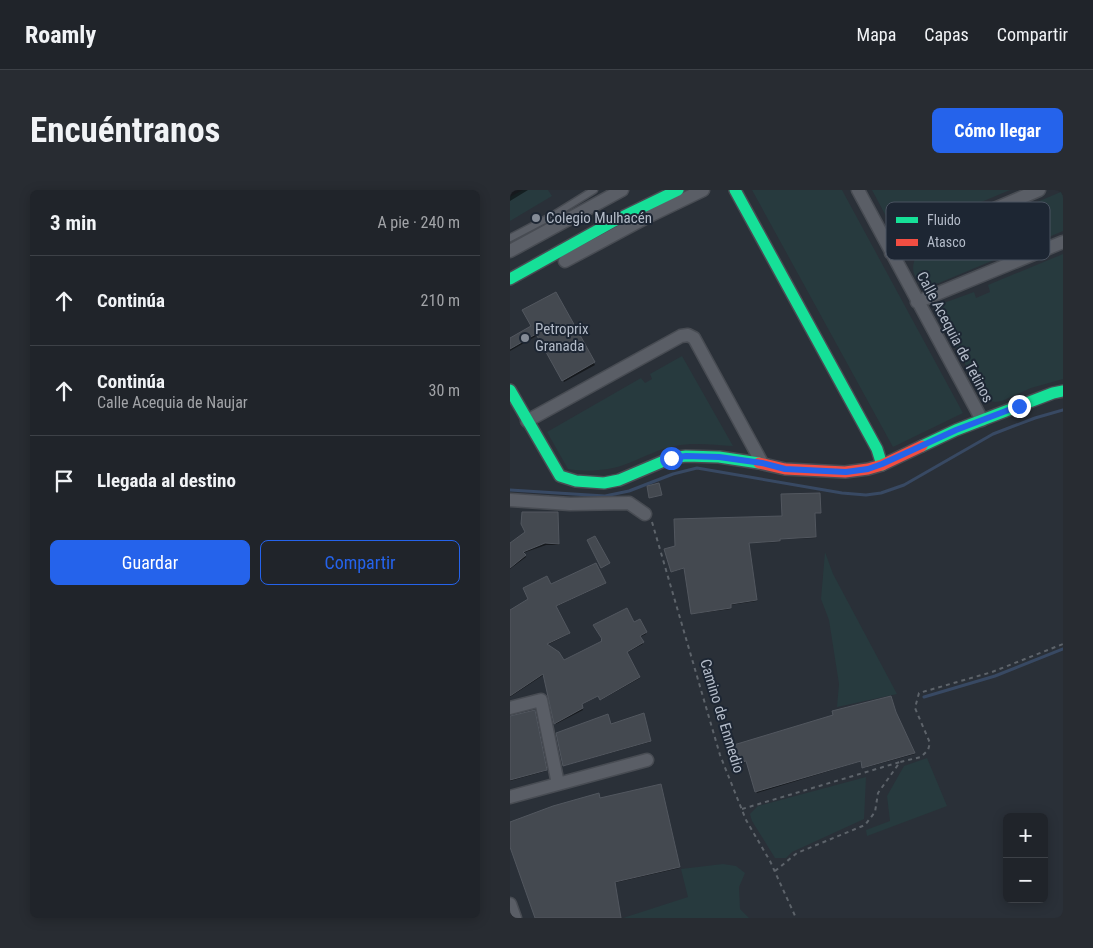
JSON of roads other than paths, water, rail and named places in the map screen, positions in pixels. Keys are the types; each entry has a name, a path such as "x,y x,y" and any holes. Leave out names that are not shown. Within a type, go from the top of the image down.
{"main road":[{"path":"510,279 651,202 678,190"},
{"path":"735,190 877,449 882,464"},
{"path":"596,217 613,208"},
{"path":"510,390 560,476 576,481 604,483 619,480 671,458 686,456 719,457 762,463 785,469 846,472 868,469 956,430 1063,391"}],"street":[{"path":"510,251 622,190"},
{"path":"510,291 649,216 703,190"},
{"name":"Calle Acequia de Tetinos","path":"858,190 886,243"},
{"path":"1011,202 1039,190"},
{"path":"1050,247 1063,242"},
{"name":"Calle Acequia de Tetinos","path":"895,260 982,420"},
{"path":"917,302 1019,260"},
{"path":"527,421 681,336 688,335 694,338 762,463"},
{"path":"510,500 570,504 629,503 645,514"},
{"path":"510,708 541,700 558,784"},
{"path":"510,797 647,760"},
{"path":"510,904 515,918"}],"lane":[{"path":"510,238 552,216 594,190"}],"waterway":[{"path":"510,490 605,496 629,491 673,474 697,468 842,493 866,495 881,493 904,485 993,434 1035,418 1063,410"},
{"path":"924,697 995,676 1063,649"}],"place":[{"name":"Colegio Mulhacén","path":"536,218"},
{"name":"Petroprix Granada","path":"525,338"}]}
